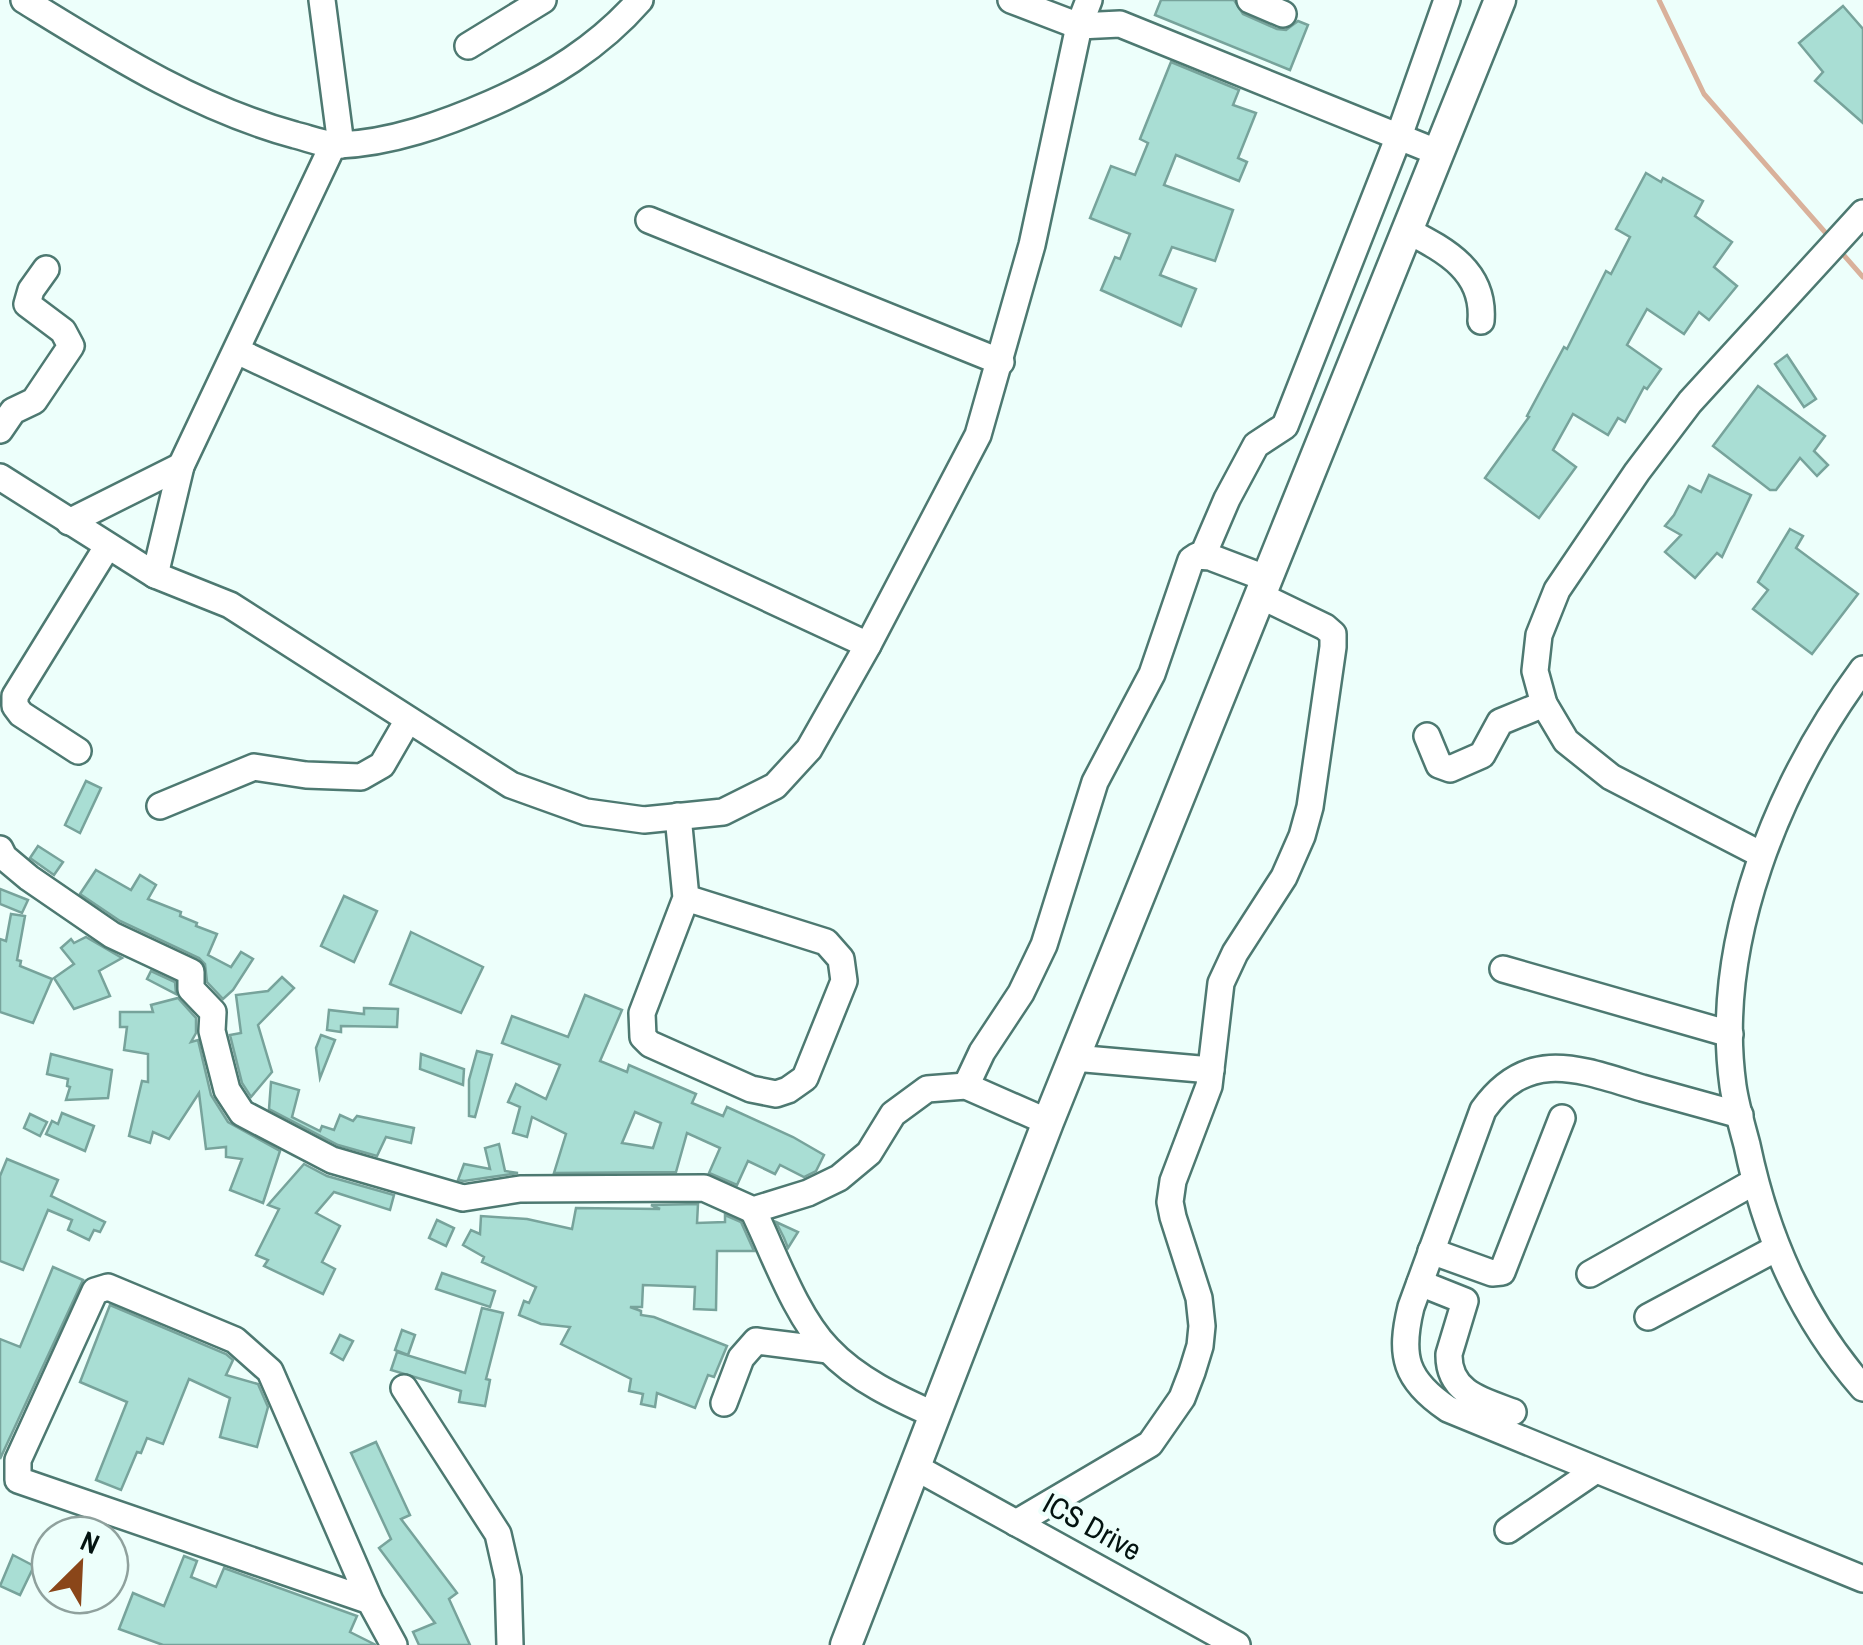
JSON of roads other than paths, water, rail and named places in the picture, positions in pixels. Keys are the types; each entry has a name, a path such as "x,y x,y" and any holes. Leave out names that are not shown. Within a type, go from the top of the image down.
{"main road":[{"path":"846,1645 1048,1122 1500,0"}],"street":[{"path":"24,0 111,54 232,116 337,145 382,140 460,117 545,79 620,23 640,0"},
{"path":"155,575 180,466 337,145 322,0"},
{"path":"468,46 543,0"},
{"path":"1010,0 1079,26 1120,24 1440,153"},
{"path":"0,477 155,575 230,605 511,785 586,812 644,820 723,812 775,786 809,749 978,435 1032,245 1079,26 1089,0"},
{"path":"1250,0 1283,14"},
{"path":"1204,555 1256,445 1286,426 1399,136 1447,0"},
{"path":"1762,855 1611,777 1566,741 1544,704 1535,671 1539,635 1557,590 1690,402 1863,213"},
{"path":"649,220 1001,362"},
{"path":"1408,231 1446,251 1467,271 1483,302 1481,321"},
{"path":"0,430 14,411 40,394 71,346 63,331 27,304 31,290 46,269"},
{"path":"237,350 868,645"},
{"path":"69,522 180,466"},
{"path":"78,751 21,714 15,706 15,696 107,547"},
{"path":"966,1086 982,1052 1030,977 1044,945 1100,770 1152,674 1188,567 1197,556 1204,555 1325,627 1332,634 1334,647 1310,807 1284,877 1235,953 1221,983 1203,1106 1173,1181 1170,1202 1199,1298 1200,1346 1182,1398 1150,1444 1016,1523"},
{"path":"1863,669 1785,802 1762,855 1740,936 1730,1034 1733,1087 1754,1182 1777,1248 1808,1314 1838,1360 1863,1388"},
{"path":"1427,736 1439,765 1450,769 1482,755 1500,722 1544,704"},
{"path":"160,806 254,767 306,775 360,777 382,765 408,720"},
{"path":"678,816 686,898 642,1013 643,1036 650,1044 751,1089 776,1094 788,1090 804,1078 844,981 841,959 826,942 686,898"},
{"path":"0,849 29,878 112,935 191,972 191,990 213,1012 212,1031 227,1090 242,1112 332,1160 464,1198 520,1188 704,1188 753,1210 804,1314 828,1350 886,1393 935,1415"},
{"path":"1503,970 1730,1034"},
{"path":"1074,1058 1211,1070"},
{"path":"1740,1115 1580,1069 1548,1067 1522,1073 1499,1087 1483,1110 1431,1251 1404,1334 1405,1356 1413,1378 1448,1409 1863,1579"},
{"path":"753,1210 808,1193 838,1178 869,1153 892,1114 926,1089 966,1086 1048,1122"},
{"path":"1431,1251 1492,1273 1502,1272 1562,1118"},
{"path":"1590,1274 1754,1182"},
{"path":"1648,1317 1777,1248"},
{"path":"1420,1283 1465,1301 1448,1354 1461,1390 1513,1412"},
{"path":"370,1601 18,1480 18,1460 95,1291 108,1287 235,1340 270,1371 370,1601 394,1645"},
{"path":"724,1403 741,1358 756,1341 828,1350"},
{"path":"404,1388 498,1534 508,1578 510,1645"},
{"name":"ICS Drive","path":"915,1467 1237,1645"},
{"path":"1508,1530 1596,1470"}],"waterway":[{"path":"1659,0 1704,94 1831,239"},
{"path":"1841,252 1863,277"}]}
